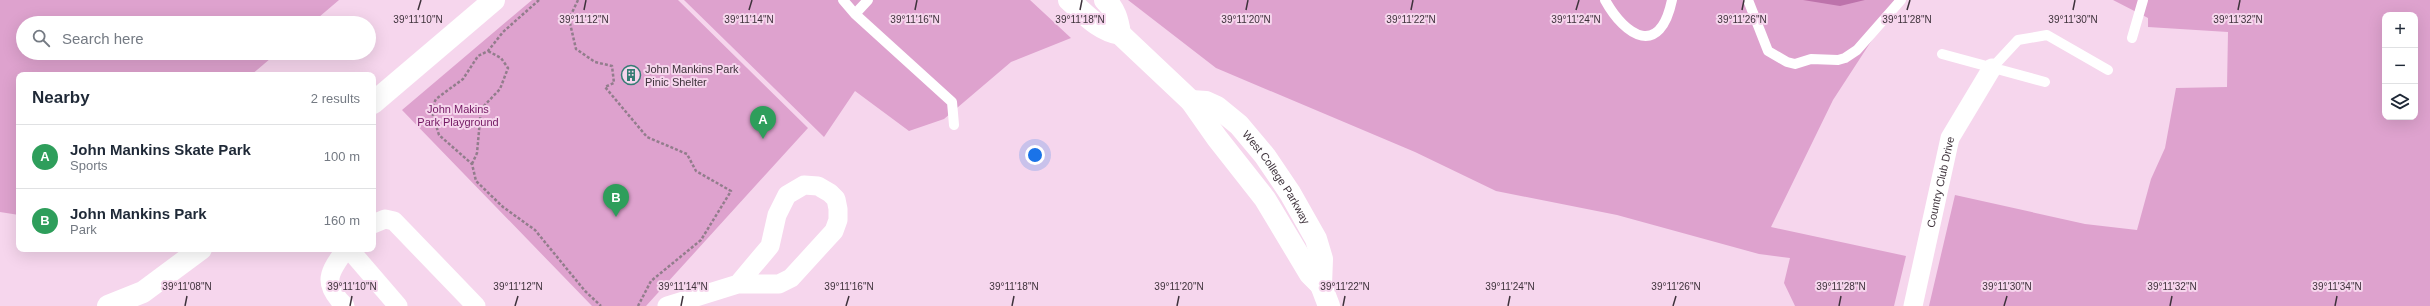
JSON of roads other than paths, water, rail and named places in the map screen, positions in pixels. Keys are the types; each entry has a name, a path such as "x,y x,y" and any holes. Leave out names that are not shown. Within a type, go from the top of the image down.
{"street":[{"path":"376,101 494,0"},
{"name":"West College Parkway","path":"1069,0 1096,25 1109,32 1120,34 1191,101 1217,138 1265,199 1310,274 1321,285 1329,306"},
{"path":"1105,0 1110,5 1118,19 1120,34"},
{"name":"Country Club Drive","path":"1913,306 1950,138 1992,68"},
{"path":"667,306 738,284 779,284 799,270 834,231 838,220 836,199 830,193 818,186 804,185 787,195 777,215 770,246 738,284"},
{"path":"376,223 385,219 394,221 476,306"},
{"path":"108,306 143,292 197,252"},
{"path":"345,252 334,265 329,278 330,286 345,306"},
{"path":"351,252 398,306"}],"lane":[{"path":"843,0 855,14 952,102 954,125"},
{"path":"855,14 868,0"},
{"path":"1605,0 1618,21 1630,32 1640,36 1652,34 1663,25 1672,0"},
{"path":"1748,0 1768,51 1787,62 1795,64 1811,59 1838,60 1845,58 1857,50 1902,0"},
{"path":"2132,38 2143,0"},
{"path":"1992,68 2018,40 2047,34 2108,70"},
{"path":"1942,54 2045,82"}],"place":[{"name":"John Mankins Park Pinic Shelter","path":"631,75"},
{"name":"John Mankins Skate Park","path":"763,139"},
{"name":"John Mankins Park","path":"616,217"}],"park label":[{"name":"John Makins Park Playground","path":"458,115"}]}
